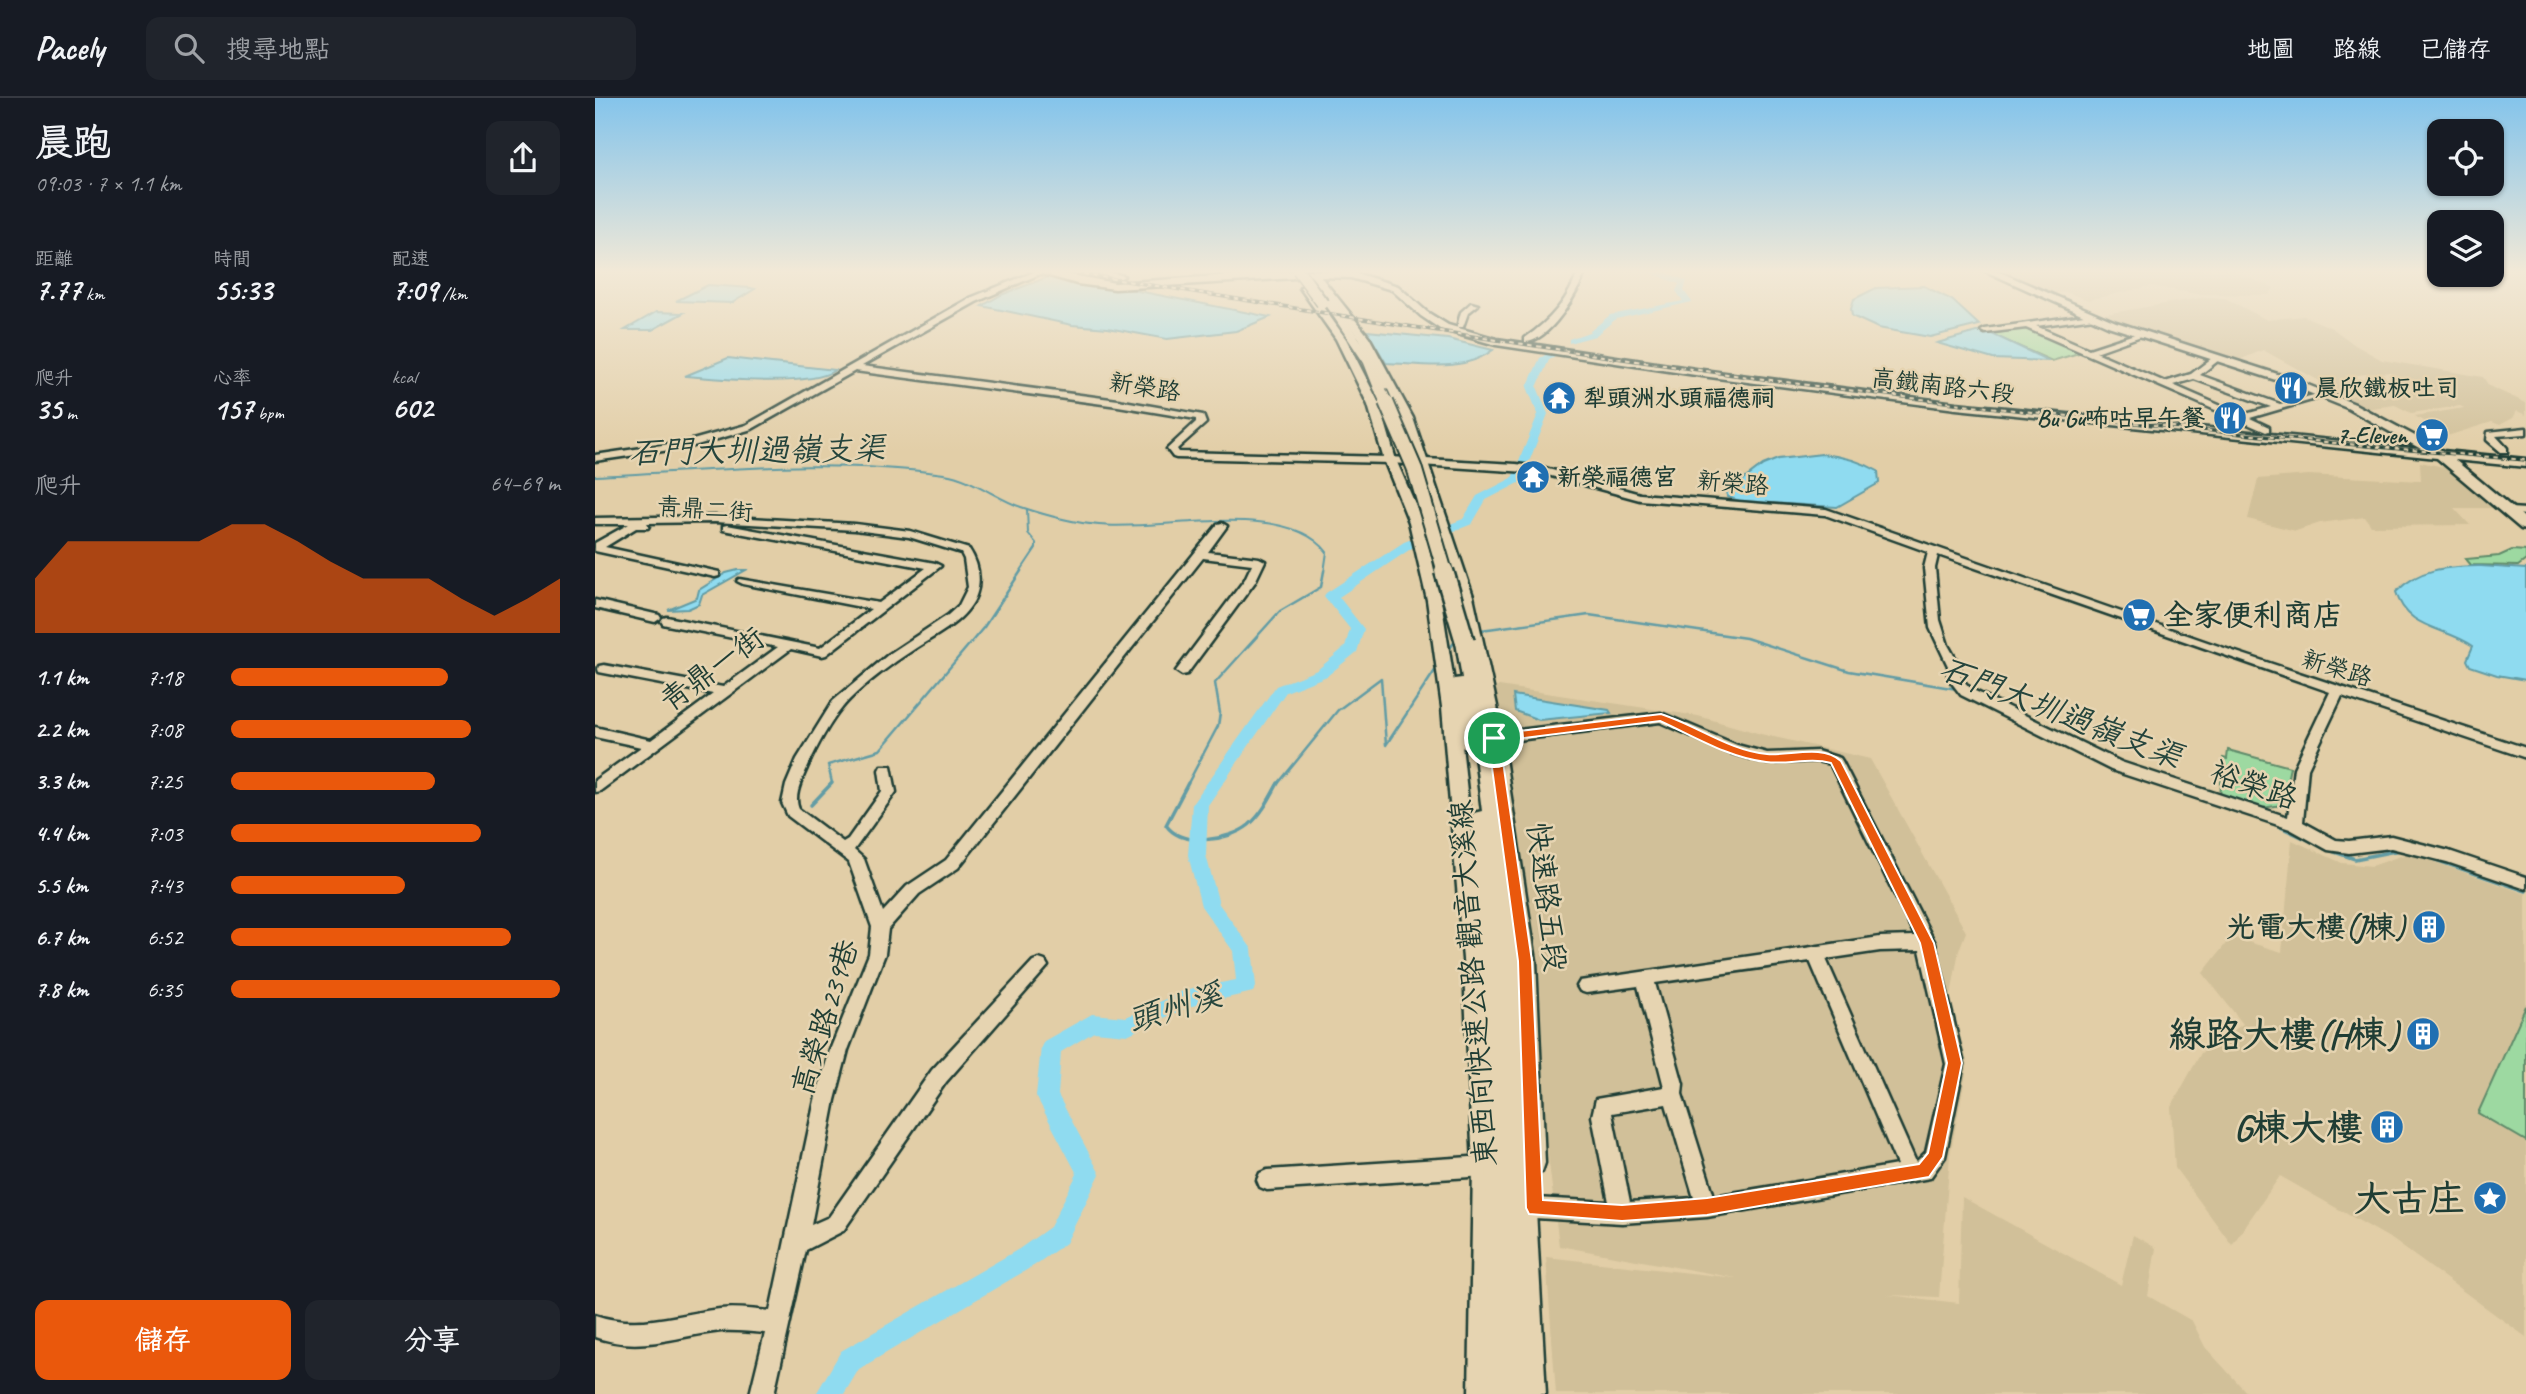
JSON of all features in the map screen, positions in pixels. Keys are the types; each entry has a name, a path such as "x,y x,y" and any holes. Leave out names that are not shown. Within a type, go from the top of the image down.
{"highway":[{"name":"東西向快速公路 觀音大溪線","path":"1344,330 1366,364 1377,391 1436,569 1454,644 1480,809 1498,1063 1505,1394"},
{"path":"1364,337 1366,364"},
{"path":"1341,339 1366,364"},
{"name":"東西向快速公路 觀音大溪線","path":"1377,391 1414,467 1465,642 1478,706 1509,964 1529,1394"}],"main road":[{"path":"1335,330 1374,405 1390,460 1417,529 1434,600 1441,644 1455,757 1475,971 1486,1166 1484,1394"},
{"name":"快速路五段","path":"1359,330 1407,418 1466,596 1494,738 1525,961 1541,1394"},
{"name":"高鐵南路六段","path":"1442,330 1453,336 2053,421 2450,459"},
{"name":"高鐵南路六段","path":"1486,330 1690,370 1747,373 2422,444"},
{"path":"2134,330 2325,395 2385,424 2450,459 2520,513 2526,526"},
{"name":"高鐵南路六段","path":"1531,340 2084,421 2450,459"},
{"name":"高鐵南路六段","path":"1690,370 1725,367"},
{"path":"1690,370 1725,367"},
{"name":"高鐵南路六段","path":"1747,373 2265,432 2422,444"},
{"path":"2038,407 2076,408"},
{"path":"2053,421 2084,421"},
{"path":"2381,439 2391,433 2385,424"},
{"path":"2422,444 2526,454"},
{"path":"2422,444 2526,454"},
{"path":"2450,459 2526,465"}],"street":[{"path":"595,458 680,446 749,428 920,330"},
{"path":"1531,340 1542,330"},
{"path":"2039,330 2266,429"},
{"path":"2088,352 2141,333"},
{"path":"2165,385 2194,376 2215,358"},
{"name":"新榮路","path":"859,366 1200,417 1201,423 1172,449 1176,456 1420,461 1531,468 1640,496 1826,512 2526,753"},
{"path":"2194,376 2279,407"},
{"path":"2241,418 2325,395"},
{"path":"2504,450 2493,440 2491,434 2526,431"},
{"name":"高榮路239巷","path":"595,521 715,519 855,527 910,534 965,551 970,559 974,587 964,607 885,663 838,704 804,759 793,785 789,803 793,812 856,859 880,927 877,954 839,1050 825,1100 797,1243 762,1394"},
{"name":"青鼎二街","path":"595,548 634,526 722,527 781,537"},
{"path":"880,927 913,890 953,864 1222,526"},
{"name":"青鼎一街","path":"595,732 653,745 789,645 822,652 935,566 781,537"},
{"path":"595,548 715,574"},
{"name":"裕榮路","path":"1935,550 1929,558 1931,618 1944,650 1954,666 1952,676 1966,692 2116,766 2295,825 2333,846 2391,842 2448,857 2526,883"},
{"path":"1182,671 1251,580 1259,561 1200,554"},
{"path":"743,581 881,607"},
{"path":"595,604 789,645"},
{"path":"604,669 725,692"},
{"path":"2295,825 2301,768 2338,690"},
{"path":"1494,738 1661,717 1733,749 1767,758 1817,756 1835,761 1927,943 1955,1063 1935,1157 1923,1171 1707,1207 1622,1213 1535,1208"},
{"path":"595,787 653,745"},
{"path":"844,849 853,843 889,792 886,770"},
{"path":"1586,986 1880,944 1927,943"},
{"path":"1815,954 1910,1172"},
{"path":"797,1243 836,1224 939,1076 1039,966"},
{"path":"1645,979 1674,1084 1673,1094 1707,1207"},
{"path":"1622,1213 1602,1105 1673,1094"},
{"path":"1267,1180 1486,1166"},
{"path":"595,1325 608,1331 628,1334 657,1334 725,1320 777,1322"}],"shaded area":[{"path":"2145,330 2335,330 2382,360 2483,377 2489,386 2526,403 2526,415 2517,411 2513,418 2500,425 2492,422 2447,436 2415,416 2464,408 2460,406 2411,413 2395,405 2365,409 2343,399 2368,389 2387,396 2421,388 2390,372 2346,376 2358,385 2338,391 2263,350 2237,361"},
{"path":"2420,462 2444,467 2498,508 2454,508 2470,525 2371,526 2365,517 2320,523 2296,531 2248,519 2258,479 2308,475 2421,481"},
{"path":"1499,686 1698,716 1761,734 1870,759 1966,932 1959,950 1950,1001 1968,1064 1950,1155 1939,1297 1888,1295 1959,1303 1962,1197 2121,1285 2133,1235 2156,1248 2148,1296 2192,1321 2205,1347 2248,1394 1556,1394 1546,1257 1736,1278 1559,1246 1492,690"},
{"path":"2292,840 2342,863 2372,866 2409,853 2526,894 2526,1337 2393,1240 2280,1176 2232,1245 2175,1168 2171,1107 2201,1053 2243,1024 2203,973 2231,937 2282,952"}],"green space":[{"path":"2033,330 2082,352 2052,361 1991,334"},
{"path":"2512,550 2526,551 2526,560 2518,566 2471,565 2466,559 2499,556"},
{"path":"2228,750 2290,767 2282,805 2262,808 2220,797 2223,758 2227,759"},
{"path":"2526,1006 2526,1141 2478,1113"}],"water":[{"path":"1121,330 1237,330 1236,331 1167,339"},
{"path":"1892,330 1957,330 1930,337"},
{"path":"1367,331 1448,339 1493,350 1469,362 1442,366 1386,363"},
{"path":"1980,331 1988,332 2049,361 1993,359 1937,343"},
{"path":"728,358 835,370 823,376 785,381 685,376"},
{"path":"1822,454 1871,467 1878,471 1879,483 1837,507 1739,501 1728,497 1726,493 1763,465 1778,459"},
{"path":"2481,566 2526,569 2526,680 2497,675 2470,666 2467,660 2473,646 2418,621 2401,604 2396,592 2425,573 2446,568"},
{"path":"746,570 702,595 699,604 688,609 668,610 697,598 699,590 726,573"},
{"path":"1513,695 1609,710 1611,713 1539,720 1515,711"}],"waterway":[{"name":"頭州溪","path":"1572,341 1596,330"},
{"name":"頭州溪","path":"829,1394 850,1360 1027,1257 1058,1235 1089,1174 1047,1096 1051,1047 1092,1023 1127,1026 1185,999 1246,986 1242,949 1210,906 1197,855 1200,804 1281,689 1322,673 1352,649 1357,629 1331,596 1408,545 1468,521 1481,498 1517,480 1543,414 1532,387 1545,358 1551,355"},
{"name":"石門大圳過嶺支渠","path":"595,476 814,466 901,469 944,474 974,484 1021,507 1089,524 1125,526 1220,521 1283,526 1308,536 1327,552 1324,572"},
{"path":"1020,572 1036,548 1036,543 1028,533 1027,509"},
{"path":"832,783 828,765 880,750 984,627 1021,571"},
{"name":"石門大圳過嶺支渠","path":"1187,785 1218,726 1220,713 1215,683 1280,611 1321,587 1324,571"},
{"name":"石門大圳過嶺支渠","path":"1481,630 1589,615 1746,638 1849,671 1957,689"},
{"name":"石門大圳過嶺支渠","path":"1448,651 1456,640"},
{"name":"石門大圳過嶺支渠","path":"1277,785 1338,710 1381,678 1386,745 1438,666"},
{"path":"811,805 832,783"},
{"name":"石門大圳過嶺支渠","path":"1188,783 1166,825 1183,837 1206,840 1230,835 1249,825 1262,811 1278,783"},
{"name":"石門大圳過嶺支渠","path":"2272,823 2323,847"},
{"name":"石門大圳過嶺支渠","path":"2329,850 2355,859 2400,850"},
{"name":"石門大圳過嶺支渠","path":"2430,858 2526,891"}],"railway":[{"path":"1438,330 1793,383 1976,406 2526,460"}],"place":[{"name":"晨欣鐵板吐司","path":"2291,388"},
{"name":"犁頭洲水頭福德祠","path":"1559,398"},
{"name":"Bu Gu咘咕早午餐","path":"2230,418"},
{"name":"7-Eleven","path":"2432,435"},
{"name":"新榮福德宮","path":"1533,477"},
{"name":"全家便利商店","path":"2139,615"},
{"name":"光電大樓(J棟)","path":"2429,927"},
{"name":"線路大樓(H棟)","path":"2423,1034"},
{"name":"G棟大樓","path":"2387,1127"},
{"name":"大古庄","path":"2490,1198"}],"route":[{"path":"1661,717 1733,749 1767,758 1817,756 1835,761 1927,943 1955,1063 1935,1157 1923,1171 1707,1207 1622,1213 1535,1208 1525,961 1494,738 1661,717"}]}
